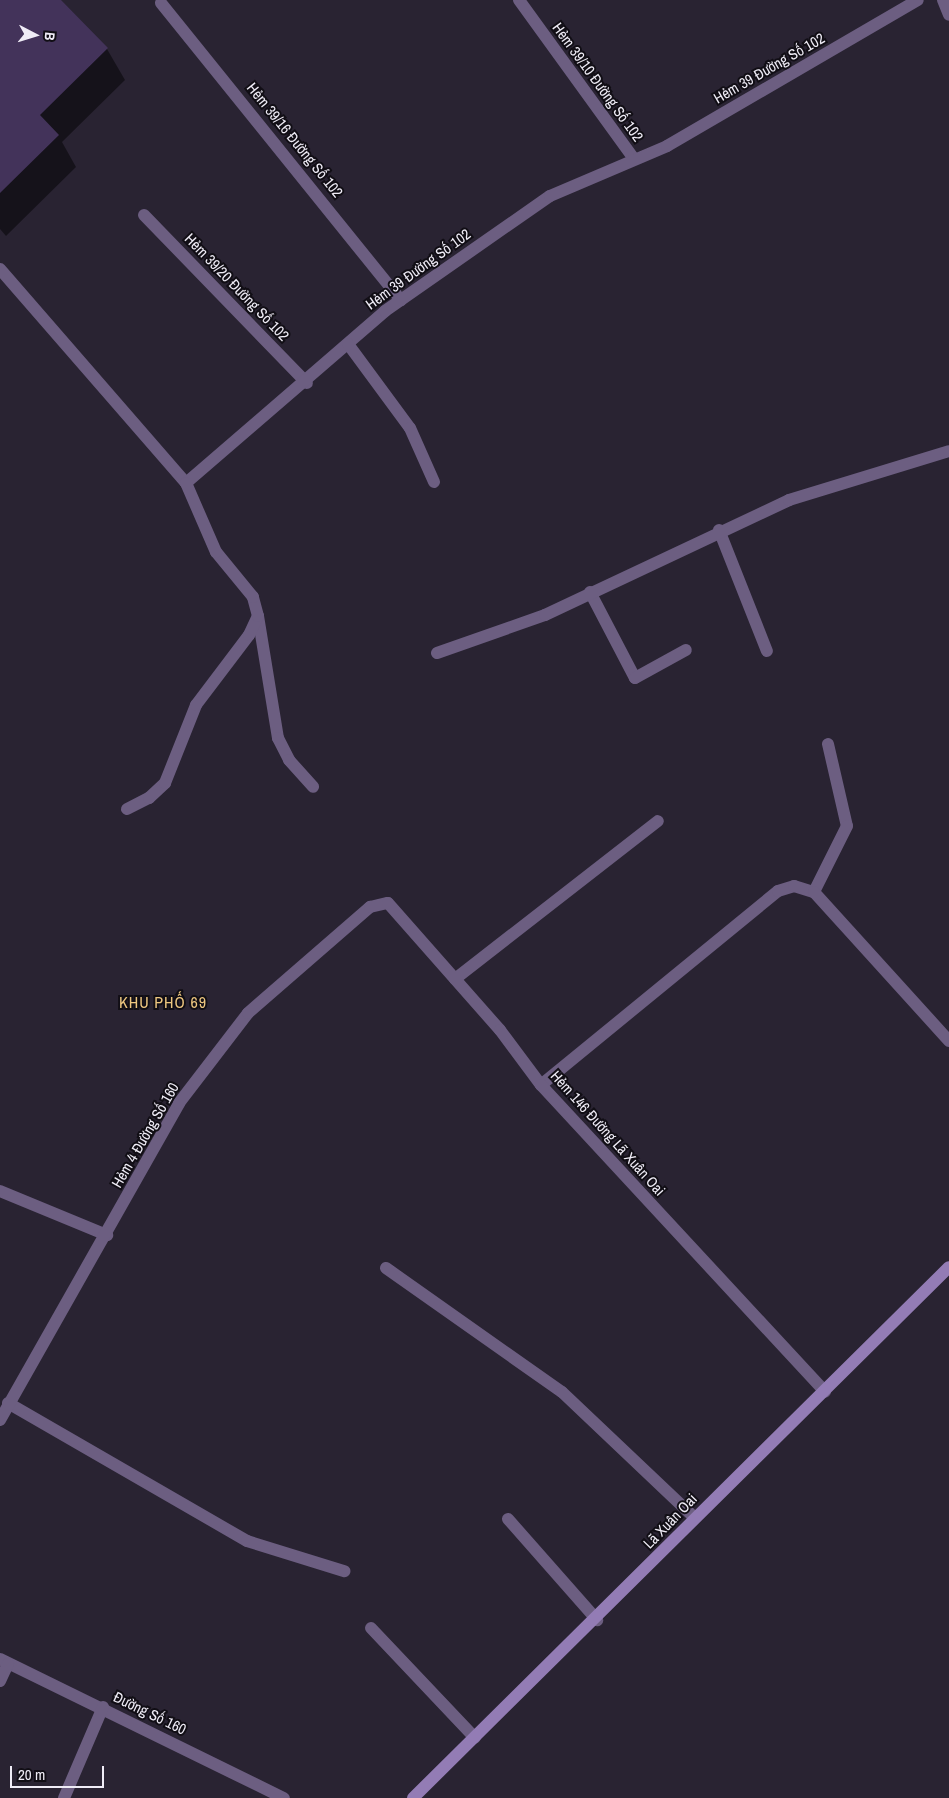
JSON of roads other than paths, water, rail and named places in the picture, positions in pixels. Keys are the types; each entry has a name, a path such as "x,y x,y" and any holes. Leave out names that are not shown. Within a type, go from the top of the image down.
{"main road":[{"name":"Lã Xuân Oai","path":"413,1798 597,1620 695,1518 825,1392 949,1267"}],"street":[{"name":"Hẻm 39/10 Đường Số 102","path":"519,0 634,159"},
{"name":"Hẻm 39 Đường Số 102","path":"186,483 307,382 348,344 401,300 550,196 667,146 918,0"},
{"path":"943,0 949,15"},
{"name":"Hẻm 39/16 Đường Số 102","path":"161,3 401,300"},
{"name":"Hẻm 39/20 Đường Số 102","path":"144,215 307,382"},
{"path":"0,269 186,483 216,552 243,582 258,616 278,738 289,760 313,787"},
{"path":"348,344 410,428 434,482"},
{"path":"437,654 545,614 719,530 789,500 949,451"},
{"path":"719,530 767,651"},
{"path":"590,592 635,678 686,650"},
{"path":"127,809 149,798 165,783 196,704 249,635 258,616"},
{"path":"814,892 847,826 828,744"},
{"path":"455,979 658,821"},
{"path":"541,1085 778,891 794,886 814,892 949,1041"},
{"name":"Hẻm 146 Đường Lã Xuân Oai","path":"370,907 388,903 455,979 541,1085 825,1392"},
{"name":"Hẻm 4 Đường Số 160","path":"0,1420 8,1403 107,1235 179,1103 248,1014 370,907"},
{"path":"0,1191 107,1235"},
{"path":"386,1268 562,1392 695,1518"},
{"path":"8,1403 247,1541 344,1571"},
{"path":"508,1519 597,1620"},
{"path":"371,1628 475,1738"},
{"path":"0,1681 4,1661"},
{"name":"Đường Số 160","path":"4,1661 103,1707 284,1798"},
{"path":"64,1798 103,1707"}],"district":[{"name":"KHU PHỐ 69","path":"163,1002"}]}
